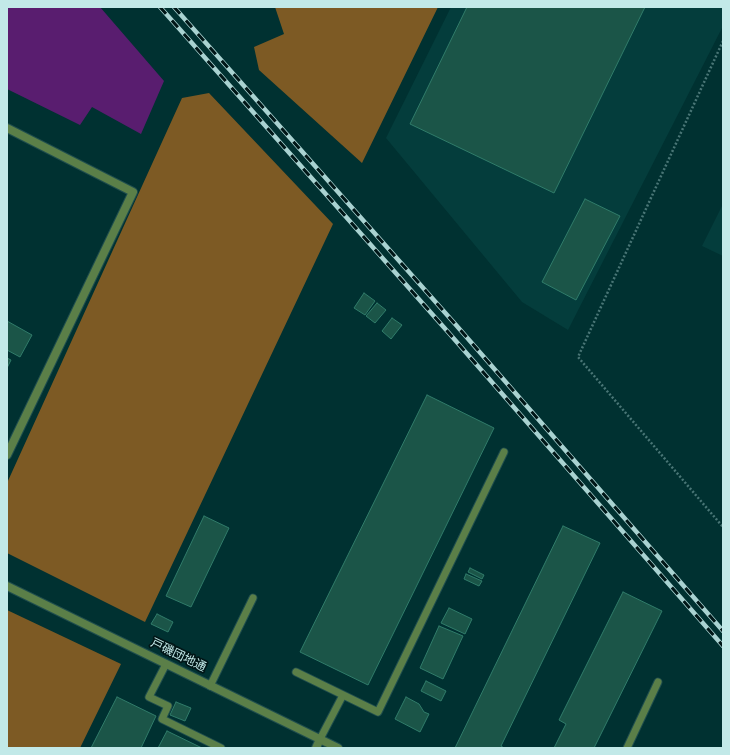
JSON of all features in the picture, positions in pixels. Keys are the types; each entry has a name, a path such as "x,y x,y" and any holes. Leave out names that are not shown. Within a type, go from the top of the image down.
{"street":[{"path":"7,128 133,192 7,455"},
{"name":"戸磯団地通","path":"7,586 338,748"},
{"path":"316,748 320,739"}],"lane":[{"path":"296,672 378,712 504,452"},
{"path":"210,686 252,598"},
{"path":"166,664 149,697 168,706 162,719 221,748"},
{"path":"627,748 658,682"},
{"path":"320,739 343,695"}],"path":[{"path":"723,41 578,357 723,527"}],"shaded area":[{"path":"7,7 100,7 164,81 141,134 92,107 80,125 7,89"},
{"path":"275,7 438,7 362,163 259,70 254,47 284,34"},
{"path":"451,7 723,7 723,26 568,330 522,302 386,138"},
{"path":"209,93 333,224 145,622 7,553 7,483 182,98"},
{"path":"723,204 723,256 702,246"},
{"path":"7,610 121,664 80,748 7,748"}],"building":[{"path":"467,7 645,7 554,193 410,124"},
{"path":"585,199 620,216 576,300 542,282"},
{"path":"364,293 375,301 365,315 354,308"},
{"path":"377,303 386,310 375,323 366,316"},
{"path":"392,318 402,325 391,339 382,331"},
{"path":"7,321 32,335 20,357 7,350"},
{"path":"7,358 11,360 7,368"},
{"path":"427,395 494,428 368,685 300,652"},
{"path":"204,516 229,528 191,607 166,596"},
{"path":"563,526 600,543 501,746 504,748 455,748"},
{"path":"470,568 484,575 482,579 468,572"},
{"path":"466,574 482,581 479,586 464,579"},
{"path":"623,592 662,611 594,748 554,748 566,724 559,720"},
{"path":"449,608 472,619 465,634 441,623"},
{"path":"157,614 173,622 168,632 151,624"},
{"path":"439,626 463,636 443,679 420,668"},
{"path":"426,681 446,691 441,701 421,691"},
{"path":"117,697 156,716 141,748 91,748"},
{"path":"406,697 419,704 424,712 429,714 420,732 395,719"},
{"path":"176,702 191,708 185,721 170,715"},
{"path":"167,731 202,748 158,748"}],"railway":[{"path":"160,7 448,332 723,646"},
{"path":"174,7 456,325 723,631"}]}
